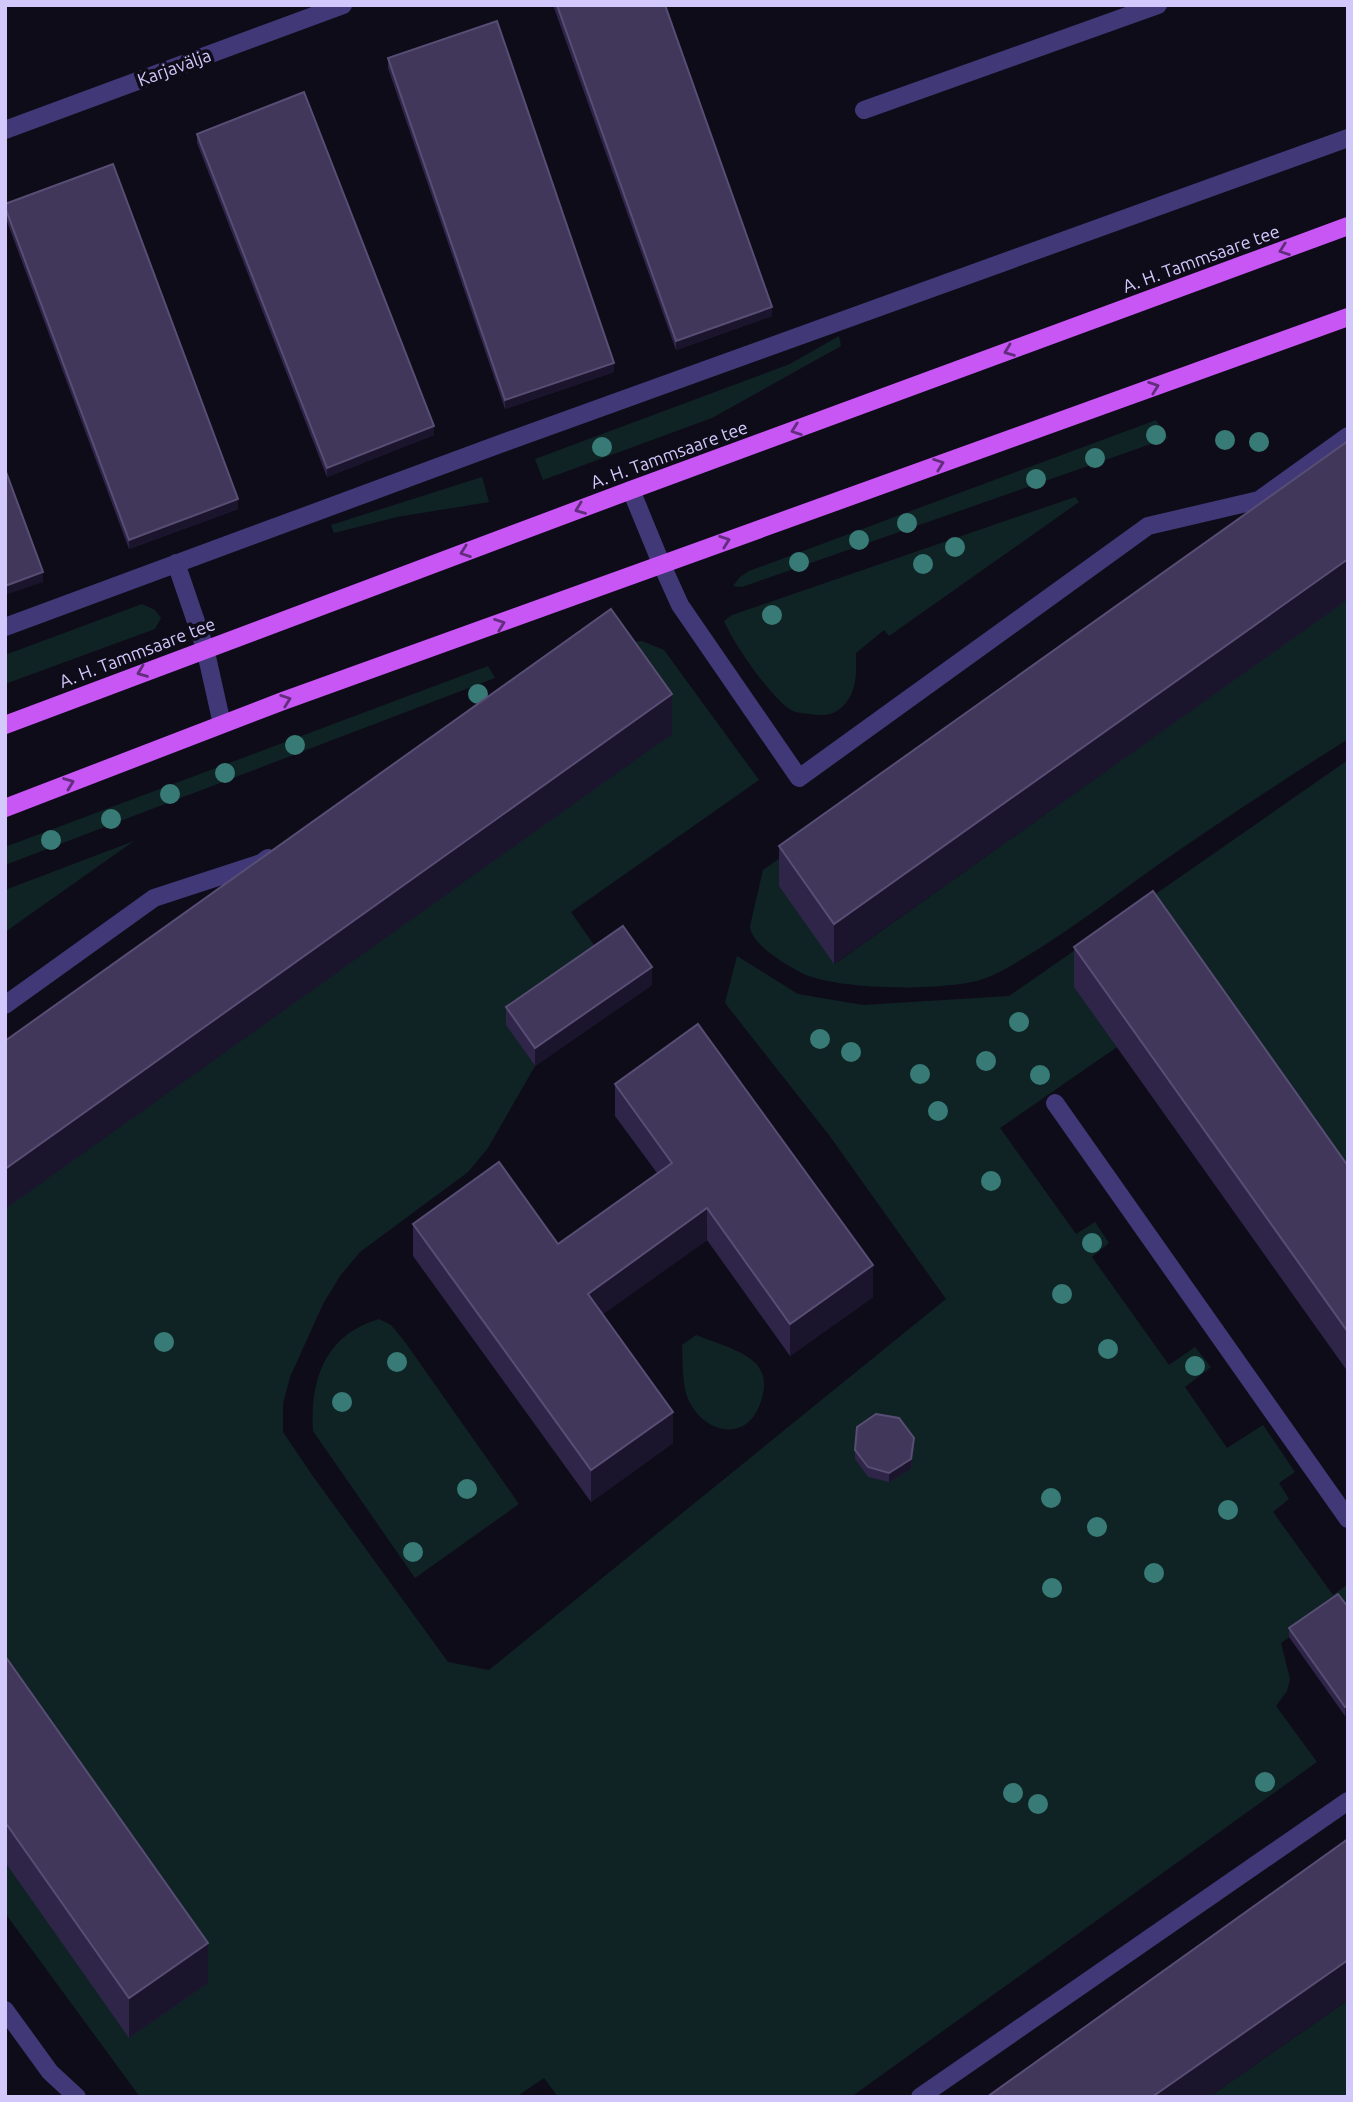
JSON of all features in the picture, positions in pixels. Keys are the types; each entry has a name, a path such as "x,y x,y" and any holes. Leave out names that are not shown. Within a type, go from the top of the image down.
{"main road":[{"name":"A. H. Tammsaare tee","path":"5,724 1348,226"},
{"path":"5,808 222,724 1348,317"}],"street":[{"name":"Karjavälja","path":"5,130 343,5"},
{"path":"864,110 1158,5"},
{"path":"5,627 500,444 1348,138"},
{"path":"631,490 680,606 799,778 1148,526 1259,500 1348,436"},
{"path":"176,563 205,648 222,724"},
{"path":"5,1005 154,898 261,863 284,848"},
{"path":"1055,1103 1348,1519"},
{"path":"920,2097 1348,1801"},
{"path":"5,2010 50,2072 77,2097"}],"green space":[{"path":"839,336 841,346 712,418 543,480 535,459 790,364"},
{"path":"1156,420 1168,438 742,587 733,586 749,571"},
{"path":"482,477 489,502 397,517 334,533 331,525"},
{"path":"1075,497 1079,502 889,636 884,630 856,653 856,678 852,692 842,707 832,713 803,713 785,706 754,670 724,621 732,615"},
{"path":"1348,599 1348,739 1220,822 1075,925 1009,967 986,978 946,986 890,987 836,983 814,978 792,968 762,946 752,933 750,926 763,870 824,827 835,964"},
{"path":"142,604 155,610 161,618 155,629 5,684 5,655"},
{"path":"642,641 664,650 759,780 571,912 603,958 506,1024 535,1066 488,1148 468,1172 360,1252 340,1276 323,1304 290,1377 283,1404 283,1432 448,1662 489,1670 946,1299 829,1135 725,1003 737,956 798,994 863,1005 1009,996 1348,760 1348,1206 1117,1047 1000,1128 1076,1234 1095,1222 1109,1243 1092,1257 1169,1365 1195,1347 1211,1367 1185,1387 1227,1448 1263,1425 1295,1472 1279,1483 1289,1499 1273,1512 1333,1595 1348,1584 1348,1613 1338,1603 1281,1643 1290,1679 1287,1691 1276,1706 1317,1762 851,2097 558,2097 544,2078 516,2097 140,2097 5,1913 5,1059 625,643"},
{"path":"488,666 495,678 5,865 5,847"},
{"path":"134,841 5,932 5,890"},
{"path":"379,1319 391,1325 405,1342 519,1504 415,1578 313,1431 314,1394 325,1361 345,1336"},
{"path":"696,1335 746,1356 761,1370 764,1383 761,1401 745,1425 723,1429 711,1425 692,1406 686,1393 683,1375 682,1345"},
{"path":"1348,2000 1348,2097 1209,2097"}],"building":[{"path":"557,5 665,5 772,307 676,341"},
{"path":"497,21 614,363 505,400 388,58"},
{"path":"304,92 434,426 327,468 197,134"},
{"path":"113,164 238,499 129,540 5,207 5,204"},
{"path":"1348,441 1348,559 834,924 779,846"},
{"path":"5,469 43,572 5,586"},
{"path":"611,609 672,694 5,1169 5,1041"},
{"path":"1153,891 1348,1166 1348,1332 1074,947"},
{"path":"623,926 652,967 535,1048 506,1007"},
{"path":"698,1024 873,1265 790,1324 707,1208 588,1294 673,1412 591,1470 413,1224 499,1162 558,1244 672,1163 615,1084"},
{"path":"876,1414 899,1418 914,1438 911,1459 889,1473 868,1467 855,1450 857,1427"},
{"path":"1338,1594 1348,1607 1348,1705 1345,1707 1289,1628"},
{"path":"5,1656 208,1943 129,1998 5,1822"},
{"path":"1348,1839 1348,1960 1152,2097 987,2097"}]}
